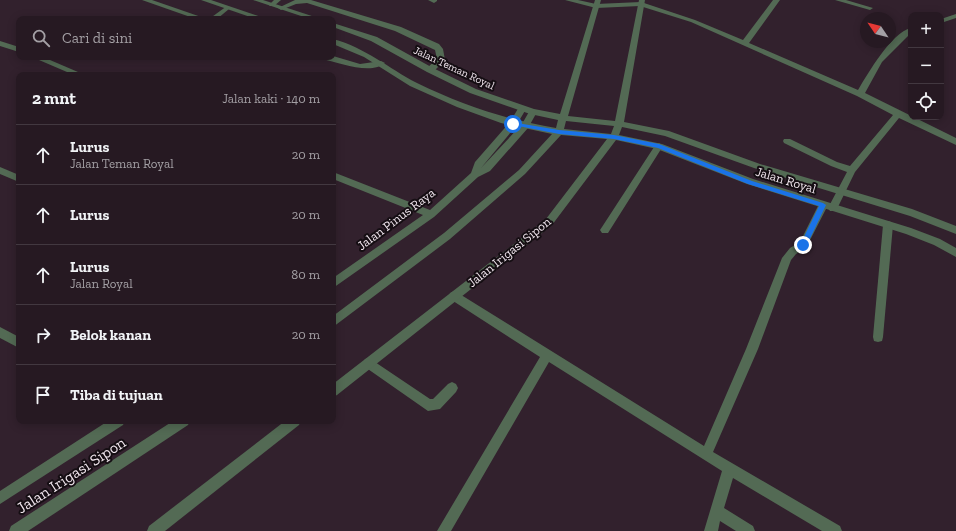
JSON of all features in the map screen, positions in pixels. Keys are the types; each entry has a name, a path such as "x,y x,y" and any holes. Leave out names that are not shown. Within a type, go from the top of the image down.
{"street":[{"path":"145,0 195,16"},
{"path":"204,0 253,16"},
{"path":"272,5 278,0"},
{"path":"568,0 597,3 641,2 693,21 860,94 956,142"},
{"path":"744,44 777,0"},
{"path":"838,0 870,8"},
{"path":"260,1 307,16"},
{"path":"281,8 295,2 307,1 398,29 436,46 439,50 441,60 430,70"},
{"name":"Jalan Irigasi Sipon","path":"336,389 549,222 611,136 616,124 641,2"},
{"path":"336,320 447,236 522,172 562,132 597,3"},
{"path":"217,16 227,8"},
{"path":"944,20 956,16"},
{"name":"Jalan Teman Royal","path":"336,26 374,39 430,70 473,91 533,112 567,118"},
{"path":"860,94 879,61 908,31"},
{"path":"336,42 367,55 413,84 447,99 513,124 562,132"},
{"path":"0,43 16,49"},
{"path":"44,60 74,72"},
{"path":"336,60 360,66 380,63"},
{"name":"Jalan Pinus Raya","path":"475,175 478,164 513,124 522,108"},
{"name":"Jalan Pinus Raya","path":"336,282 431,214 475,175 487,169 525,126 533,112"},
{"path":"706,456 752,349 787,258 793,251 803,245 828,206 840,191 852,170 898,114"},
{"name":"Jalan Royal","path":"567,118 616,124 666,133 757,166 912,212 956,230"},
{"name":"Jalan Royal","path":"562,132 611,136 659,146 750,182 888,225 937,242 956,253"},
{"path":"787,142 834,164 852,170"},
{"path":"605,230 659,146"},
{"path":"0,170 16,178"},
{"path":"336,176 431,214"},
{"path":"878,337 888,225"},
{"path":"454,296 706,456 835,531"},
{"path":"0,332 16,341"},
{"path":"444,531 547,356"},
{"path":"368,363 428,405 436,405 452,388"},
{"path":"0,498 114,424"},
{"name":"Jalan Irigasi Sipon","path":"16,531 179,424"},
{"path":"154,531 288,424"},
{"path":"711,531 729,469"},
{"path":"717,511 748,531"}],"route":[{"path":"513,124 559,132 614,137 659,146 750,182 823,205 803,245"}]}
